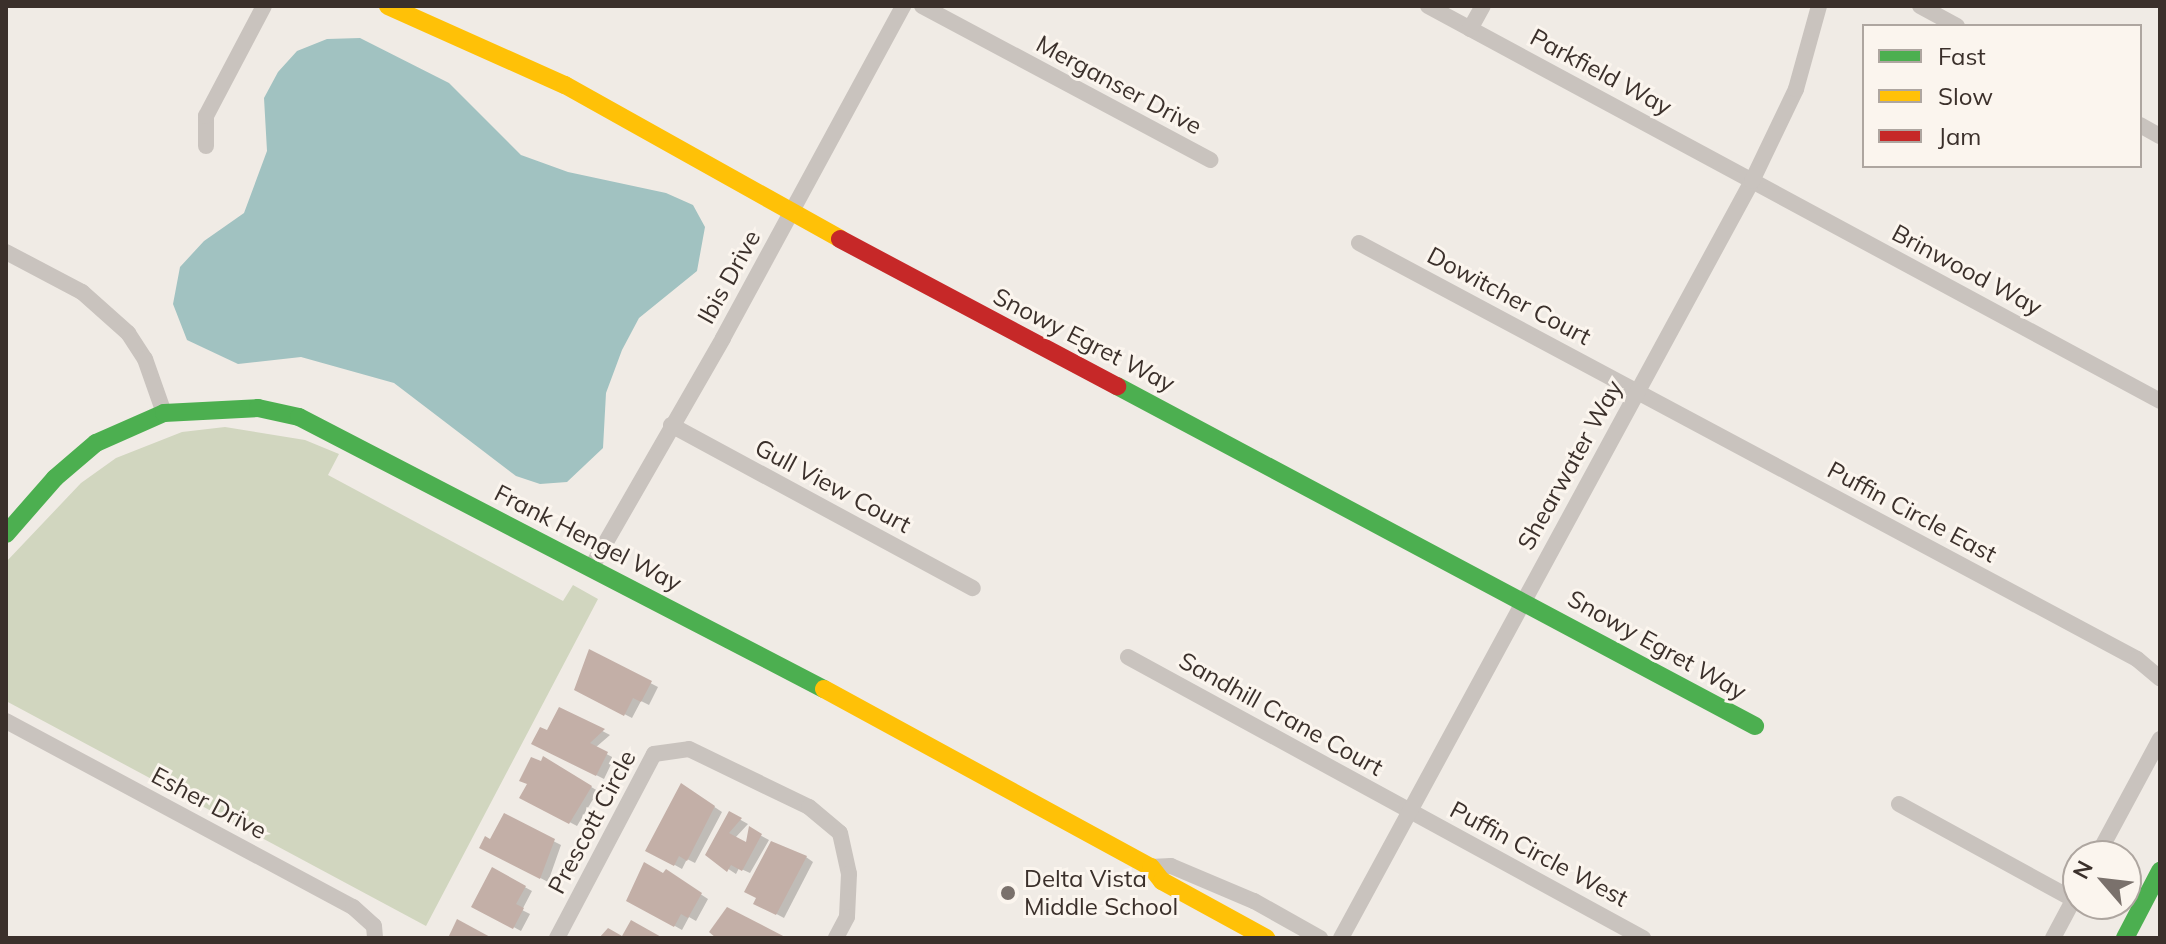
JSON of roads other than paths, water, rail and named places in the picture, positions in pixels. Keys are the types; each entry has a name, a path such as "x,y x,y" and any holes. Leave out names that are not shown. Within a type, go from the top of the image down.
{"street":[{"path":"206,146 206,116 264,6"},
{"name":"Snowy Egret Way","path":"388,6 565,85 792,213 1524,600 1755,726"},
{"name":"Ibis Drive","path":"591,568 792,213 903,6"},
{"name":"Merganser Drive","path":"922,6 1210,160"},
{"name":"Parkfield Way","path":"1428,6 1752,181"},
{"path":"1470,29 1483,6"},
{"name":"Shearwater Way","path":"1341,938 1752,181 1796,89 1819,6"},
{"path":"1920,6 1953,24"},
{"path":"2142,126 2160,136"},
{"name":"Brinwood Way","path":"1752,181 2160,401"},
{"name":"Dowitcher Court","path":"1359,243 1637,392"},
{"path":"6,252 82,292 128,333 145,359 164,413"},
{"name":"Puffin Circle East","path":"1637,392 2137,659 2160,678"},
{"name":"Frank Hengel Way","path":"6,534 55,478 96,443 164,413 258,408 299,417 352,440 591,568 716,630 1151,867 1162,881 1266,938"},
{"name":"Gull View Court","path":"671,425 973,588"},
{"name":"Sandhill Crane Court","path":"1128,657 1411,812"},
{"name":"Esher Drive","path":"6,721 353,907 374,926 375,938"},
{"path":"2106,840 2160,739"},
{"name":"Prescott Circle","path":"557,938 654,754 689,749 809,807 840,833 849,874 847,917 836,938"},
{"path":"1899,804 2062,889"},
{"name":"Puffin Circle West","path":"1411,812 1643,938"},
{"name":"Frank Hengel Way","path":"1151,867 1171,866 1254,901 1320,938"},
{"path":"2125,938 2160,871"},
{"path":"2053,938 2063,920"}],"water":[{"path":"360,38 449,83 521,155 568,172 666,193 693,205 705,227 697,271 639,318 622,350 606,393 603,448 567,482 540,484 516,476 394,383 301,357 238,364 187,340 173,304 180,267 204,241 244,213 267,151 264,98 278,72 297,51 327,39"}],"place":[{"name":"Delta Vista Middle School","path":"1008,893"}]}
